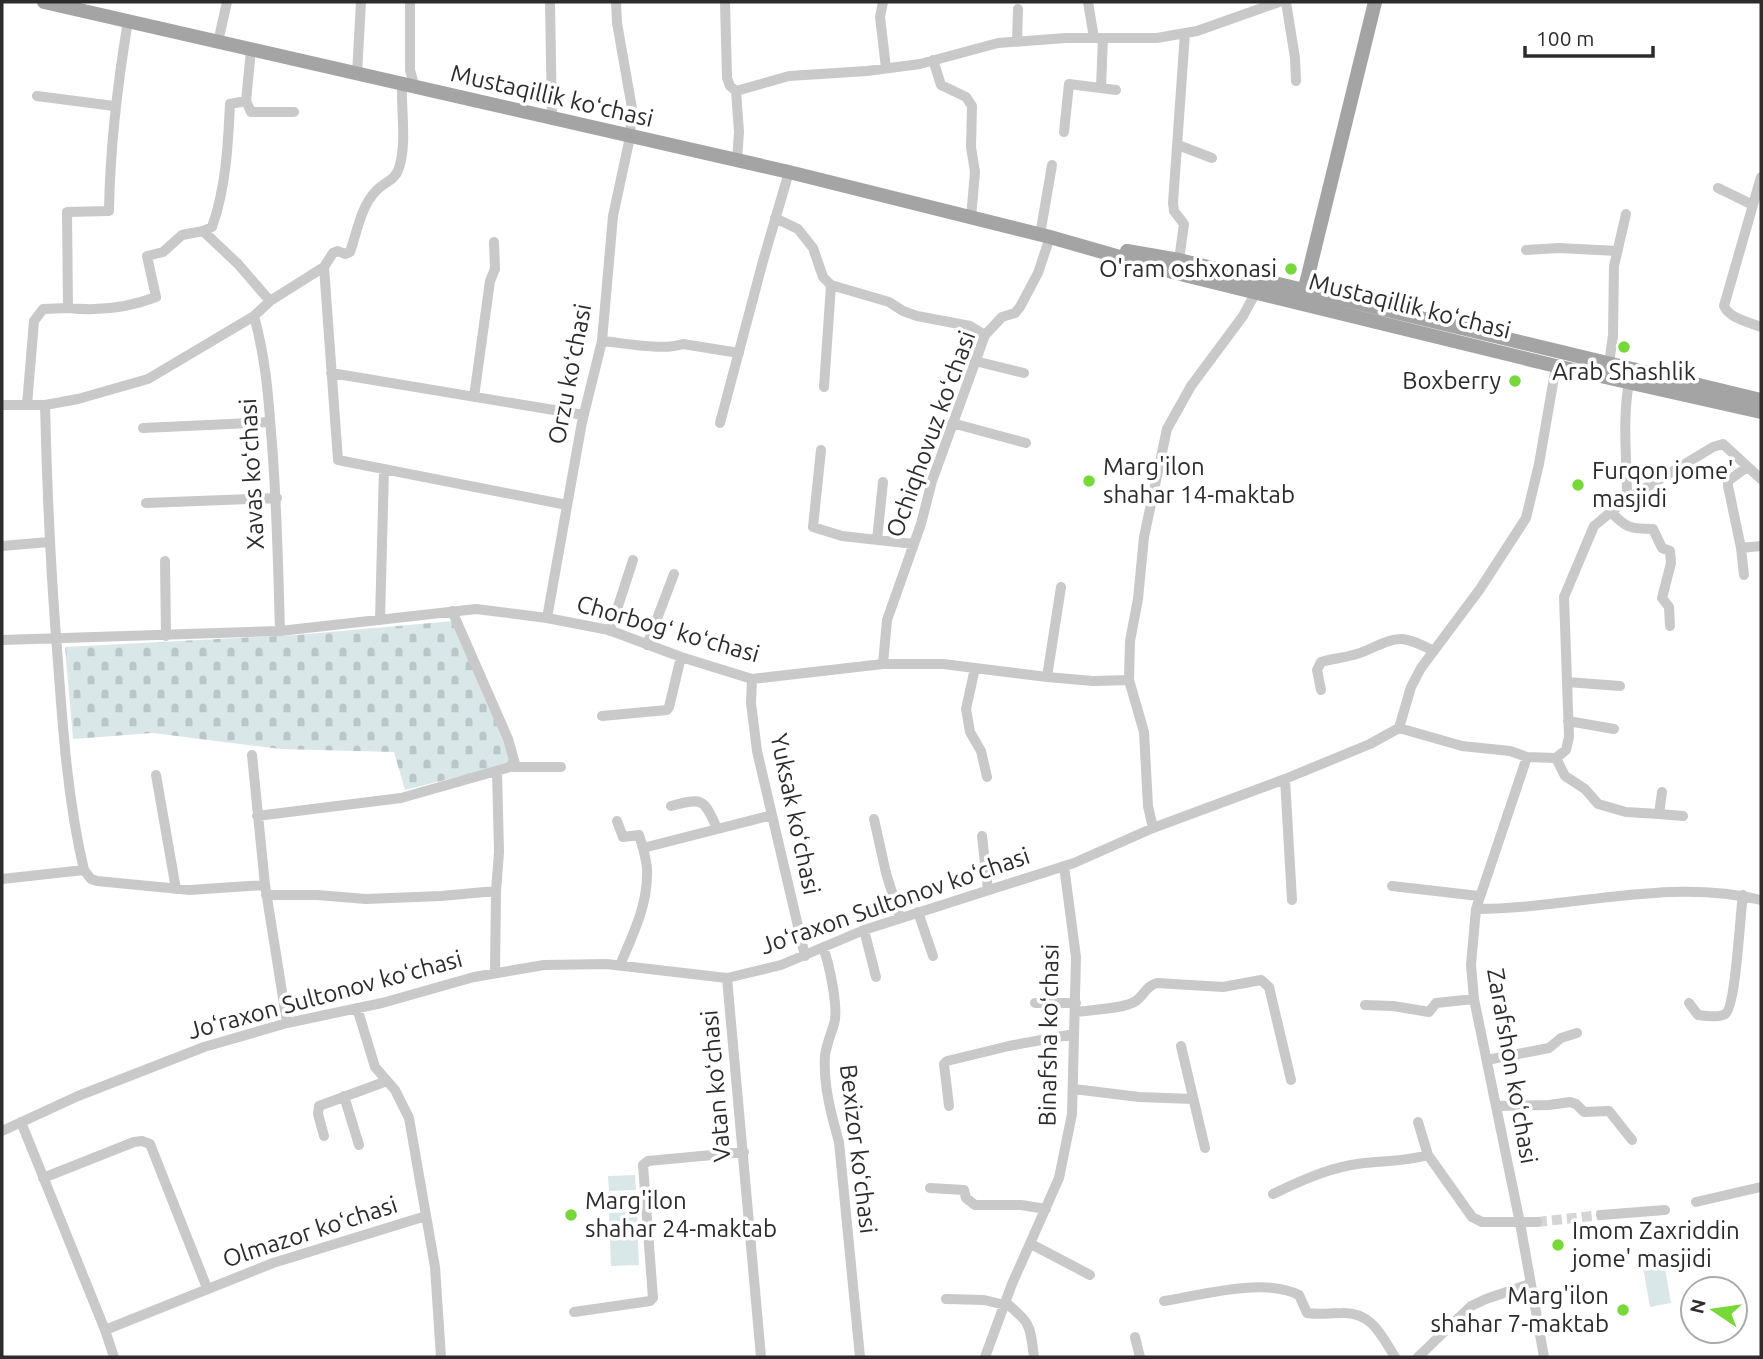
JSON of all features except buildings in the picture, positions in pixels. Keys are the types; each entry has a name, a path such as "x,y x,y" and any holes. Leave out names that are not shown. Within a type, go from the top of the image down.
{"main road":[{"name":"Mustaqillik koʻchasi","path":"44,2 789,172 1045,236 1761,400"},
{"path":"1303,296 1375,2"},
{"name":"Mustaqillik koʻchasi","path":"1178,266 1256,292 1303,296 1556,366 1761,412"}],"street":[{"path":"218,43 227,2"},
{"path":"357,75 361,2"},
{"path":"2,405 45,405 78,399 148,379 254,316 270,301 324,267 333,253 350,252 364,210 376,190 392,179 398,170 410,70 410,2"},
{"path":"550,2 552,120"},
{"name":"Orzu koʻchasi","path":"548,618 584,415 602,341 613,216 630,137 632,108 615,2"},
{"path":"724,2 727,78 736,91 739,132 737,160"},
{"path":"883,2 880,17 886,68"},
{"path":"1088,2 1099,38 1101,88"},
{"path":"736,91 789,76 920,64 998,43 1157,38 1185,33 1258,5 1279,2"},
{"path":"1286,2 1296,81"},
{"path":"1017,42 1018,9"},
{"path":"68,308 67,212 109,211 114,106 128,21"},
{"path":"1178,266 1184,224 1173,207 1185,33"},
{"path":"251,50 246,101 251,112 294,112"},
{"path":"933,60 941,85 966,97 972,106 971,147 975,172 971,218"},
{"path":"1064,132 1069,84 1116,90"},
{"path":"37,96 114,106"},
{"path":"27,405 34,321 43,309 91,310 143,302 156,297 147,256 163,252 182,235 212,227 227,159 230,104 246,101"},
{"path":"1178,145 1212,158"},
{"name":"Ochiqhovuz koʻchasi","path":"883,664 887,620 914,544 932,481 985,335 1002,317 1015,313 1038,272 1045,236 1052,165"},
{"path":"720,423 789,172"},
{"path":"1761,177 1757,201 1724,306 1732,315 1761,327"},
{"path":"1718,188 1757,201"},
{"path":"1609,364 1613,335 1614,266 1626,214"},
{"path":"775,218 798,229 813,248 823,278 831,285 889,302 903,312 970,326 985,335"},
{"path":"203,231 238,264 270,301"},
{"path":"474,397 490,281 495,269 494,242"},
{"path":"1526,250 1559,248 1617,251"},
{"path":"324,267 338,460 567,505"},
{"path":"824,387 831,285"},
{"path":"1153,828 1148,806 1144,732 1129,680 1130,642 1138,599 1143,545 1167,429 1191,386 1243,316 1256,292"},
{"name":"Xavas koʻchasi","path":"254,316 264,350 277,498 280,631"},
{"path":"602,341 650,345 682,344 739,353"},
{"path":"975,361 1024,373"},
{"path":"1556,366 1539,464 1526,519 1411,687 1399,728 1462,746 1510,751 1527,757 1556,758 1566,750 1569,737 1564,597 1594,526 1627,499 1723,443 1761,479"},
{"path":"331,373 584,415"},
{"path":"1627,499 1624,411 1629,382"},
{"path":"45,405 48,542 63,740 78,842 84,870 91,879 176,889 265,890 366,899 496,891"},
{"path":"143,428 270,422"},
{"path":"952,423 1026,443"},
{"path":"821,450 813,527 842,536 914,544"},
{"path":"1744,575 1728,481 1746,467"},
{"path":"380,620 384,469"},
{"path":"877,540 883,482"},
{"path":"146,503 277,498"},
{"path":"1610,511 1625,526 1653,529 1662,548 1670,551 1672,561 1662,598 1669,607 1670,625"},
{"path":"2,546 48,542"},
{"path":"1741,548 1761,546"},
{"path":"610,631 633,560"},
{"path":"165,561 166,636"},
{"path":"647,645 674,574"},
{"path":"1047,677 1060,587"},
{"name":"Chorbogʻ koʻchasi","path":"56,639 280,631 476,608 548,618 610,631 752,679 883,664 943,664 1093,681 1129,680"},
{"path":"452,611 508,739 516,767"},
{"path":"1321,690 1317,670 1321,662 1363,652 1387,640 1400,638 1409,639 1434,651"},
{"path":"2,640 56,639"},
{"path":"602,716 667,710 681,657"},
{"path":"975,668 966,709 970,732 981,751 987,777"},
{"name":"Yuksak koʻchasi","path":"752,679 751,703 757,751 805,957"},
{"path":"1567,682 1620,686"},
{"path":"1568,721 1614,729"},
{"name":"Joʻraxon Sultonov koʻchasi","path":"2,1131 78,1096 204,1047 287,1023 495,973 544,965 620,965 727,978 781,965 864,930 1064,866 1153,828 1370,744 1399,728"},
{"path":"252,755 265,890 287,1023"},
{"name":"Zarafshon koʻchasi","path":"1527,757 1479,896 1471,965 1474,999 1520,1223 1544,1357"},
{"path":"1556,758 1566,776 1585,789 1598,804 1626,812 1683,816"},
{"path":"257,816 401,798 516,767 561,767"},
{"path":"495,973 499,852 497,771"},
{"path":"156,775 176,889"},
{"path":"1285,779 1292,900"},
{"path":"1659,814 1662,792"},
{"path":"671,806 694,800 701,802 708,809 717,828"},
{"path":"643,848 772,815"},
{"path":"874,818 886,873 900,918"},
{"path":"617,821 623,837 639,835 648,874 640,918 620,965"},
{"path":"982,836 988,890"},
{"name":"Binafsha koʻchasi","path":"985,1357 1059,1178 1072,1114 1076,957 1064,866"},
{"path":"2,879 84,870"},
{"path":"1392,886 1479,896"},
{"path":"1476,909 1522,908 1618,895 1713,893 1743,895 1761,900"},
{"path":"1689,1003 1698,1015 1723,1015 1728,1012 1735,979 1743,895"},
{"path":"918,912 933,956"},
{"path":"864,930 876,977"},
{"name":"Bexizor koʻchasi","path":"823,948 833,988 835,1020 827,1043 825,1070 832,1123 839,1142 860,1357"},
{"name":"Vatan koʻchasi","path":"727,978 761,1357"},
{"path":"1035,1003 1076,1007 1130,1003 1139,999 1150,985 1157,983 1223,987 1261,980 1269,987 1291,1080"},
{"path":"1364,1005 1393,1006 1429,1012 1436,1003 1474,999"},
{"name":"Olmazor koʻchasi","path":"357,1008 375,1068 394,1090 409,1118 435,1267 441,1357"},
{"path":"1487,1060 1547,1049 1561,1038 1577,1033"},
{"path":"949,1106 944,1065 947,1061 1009,1045 1074,1034"},
{"path":"1181,1046 1205,1148"},
{"path":"324,1136 318,1107 387,1081"},
{"path":"1073,1089 1139,1097 1193,1099"},
{"path":"344,1096 359,1145"},
{"path":"1496,1105 1549,1105 1570,1102 1584,1112 1609,1111 1632,1140"},
{"path":"21,1122 106,1330 114,1357"},
{"path":"1418,1122 1428,1156 1465,1209 1477,1220 1537,1222"},
{"name":"Olmazor koʻchasi","path":"43,1178 134,1142 149,1144 207,1288"},
{"path":"574,1312 650,1301 653,1298 643,1165 648,1161 744,1152"},
{"path":"1273,1194 1312,1176 1351,1165 1394,1163 1428,1156"},
{"path":"1696,1202 1761,1187"},
{"path":"930,1188 964,1191 966,1198 975,1205 1021,1205 1046,1209"},
{"path":"1601,1215 1665,1210"},
{"name":"Olmazor koʻchasi","path":"106,1330 273,1263 426,1216"},
{"path":"1031,1244 1090,1276"},
{"path":"1419,1357 1471,1306 1530,1284"},
{"path":"1164,1301 1252,1288 1270,1287 1295,1292 1300,1296 1307,1313 1354,1313 1365,1317 1374,1325 1395,1357"},
{"path":"946,1299 984,1300 1005,1304 1026,1318 1031,1328 1034,1357"},
{"path":"1135,1337 1140,1357"}],"green space":[{"path":"453,621 513,763 405,790 394,752 281,749 153,733 73,739 65,647 297,635"},
{"path":"635,1175 636,1190 609,1191 608,1176"},
{"path":"637,1212 639,1265 611,1266 609,1213"},
{"path":"1664,1263 1671,1303 1650,1307 1643,1267"}],"tunnel":[{"path":"1537,1222 1601,1215"}],"place":[{"name":"O'ram oshxonasi","path":"1291,269"},
{"name":"Arab Shashlik","path":"1624,347"},
{"name":"Boxberry","path":"1515,381"},
{"name":"Marg'ilon shahar 14-maktab","path":"1089,481"},
{"name":"Furqon jome' masjidi","path":"1578,485"},
{"name":"Marg'ilon shahar 24-maktab","path":"571,1215"},
{"name":"Imom Zaxriddin jome' masjidi","path":"1558,1245"},
{"name":"Marg'ilon shahar 7-maktab","path":"1623,1310"}]}
